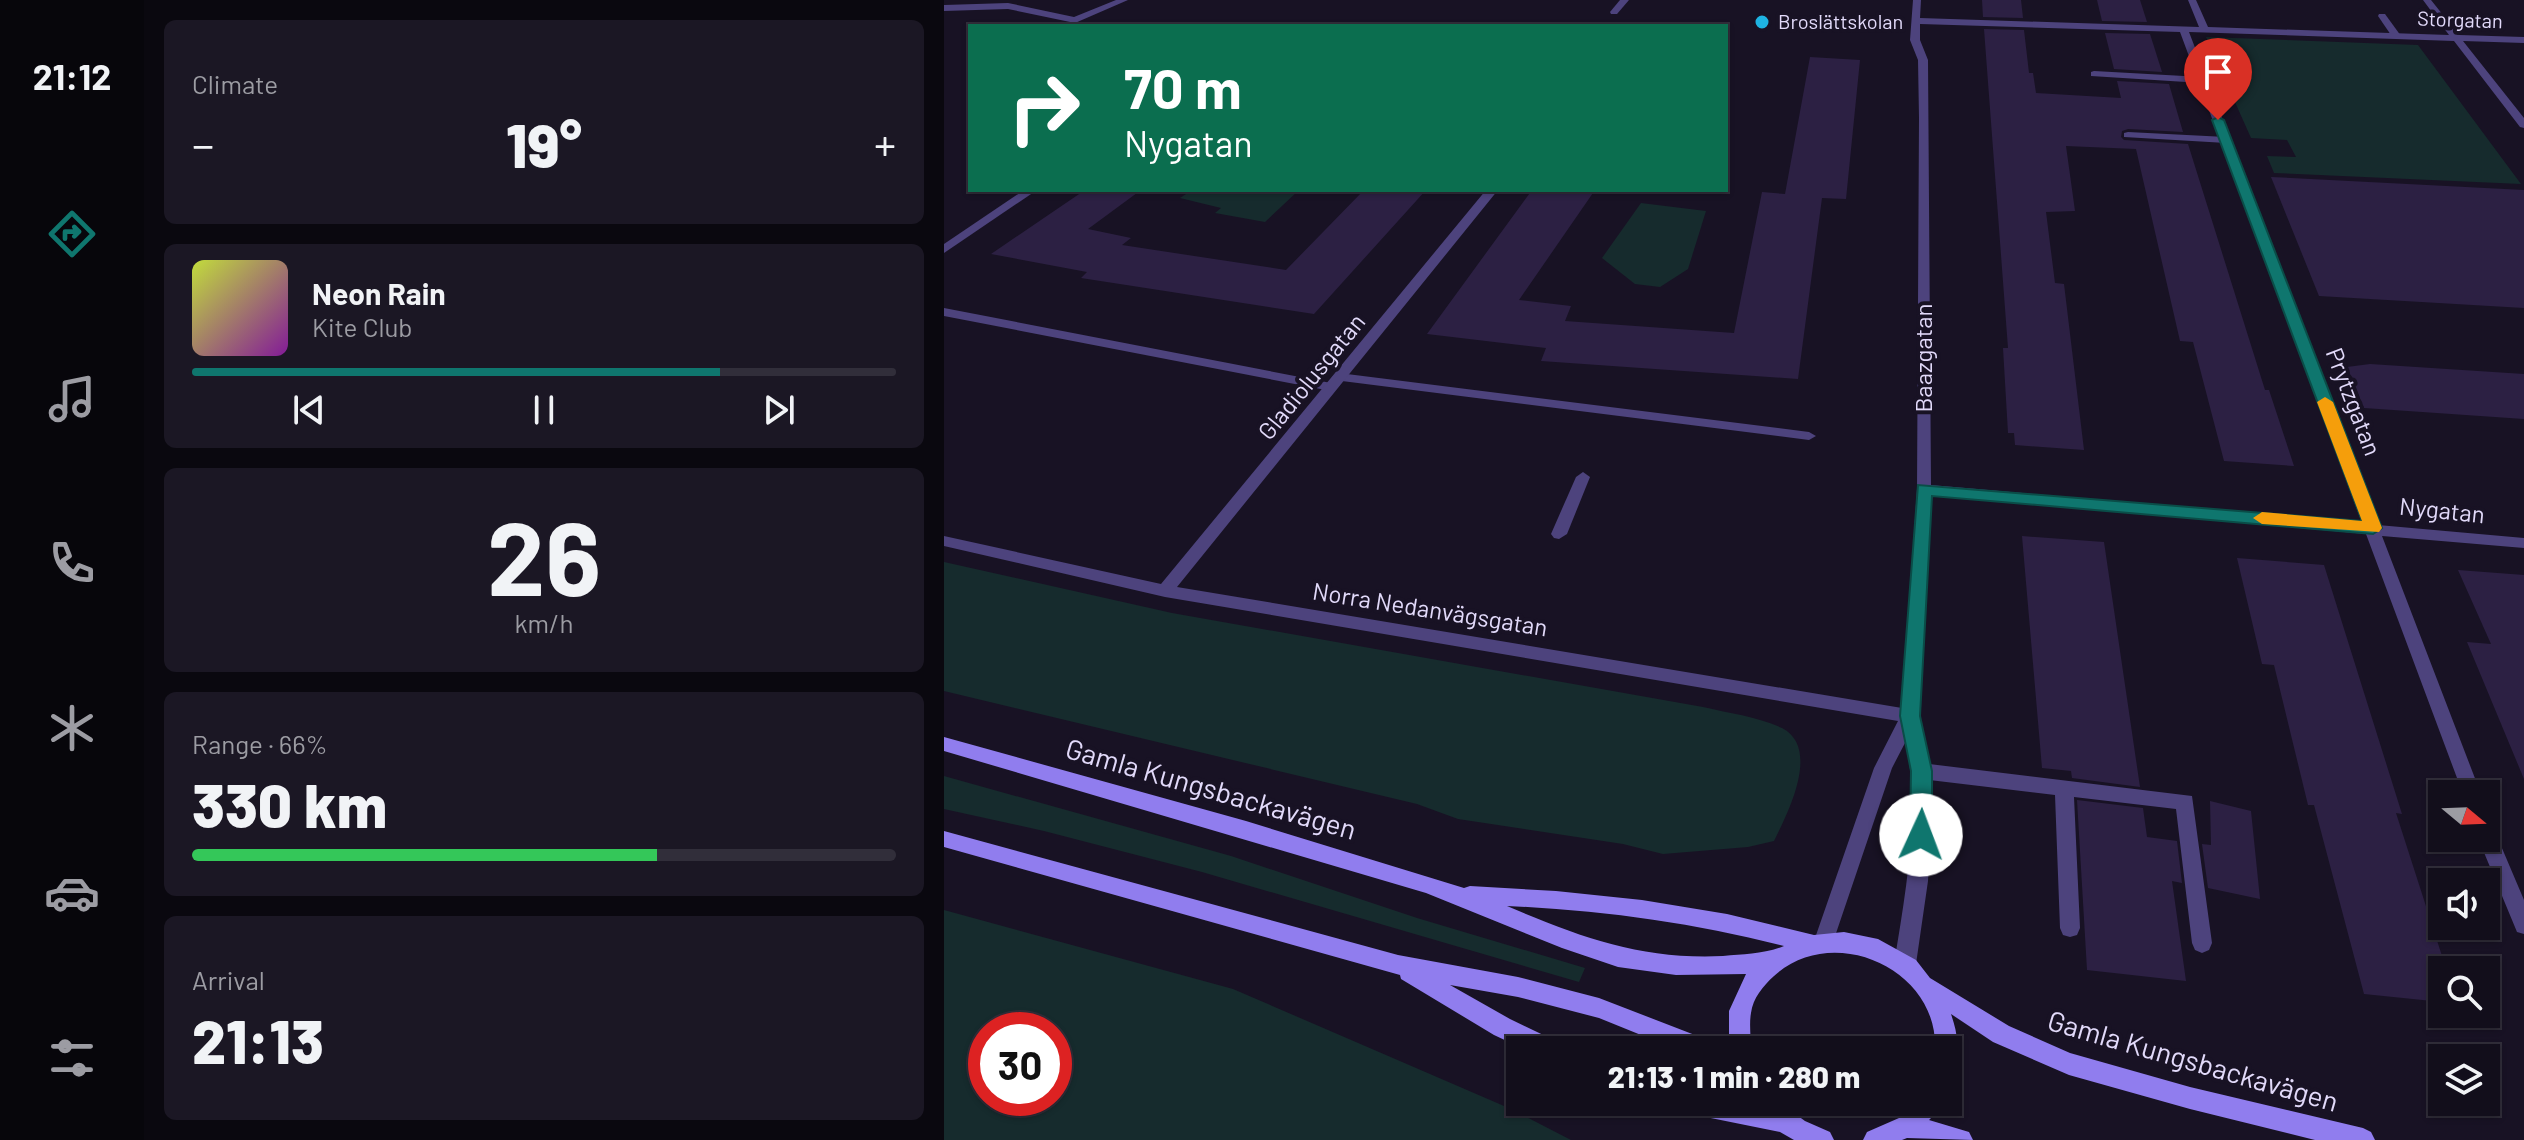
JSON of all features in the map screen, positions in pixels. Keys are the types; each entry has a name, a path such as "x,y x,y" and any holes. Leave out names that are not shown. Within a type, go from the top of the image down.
{"main road":[{"name":"Gamla Kungsbackavägen","path":"944,744 1162,804 1461,895 1521,923 1619,957 1682,966 1729,966 1774,961"},
{"path":"944,839 1398,965 1518,987 1599,1008 1670,1036"},
{"name":"Gamla Kungsbackavägen","path":"1461,895 1532,897 1635,908 1745,926 1817,942"},
{"path":"1740,1036 1739,1019 1746,996 1758,977 1774,961 1817,942 1853,941 1880,949 1905,964 1927,987 1941,1014 1944,1036"},
{"path":"1398,965 1521,1036"},
{"name":"Gamla Kungsbackavägen","path":"1927,987 2001,1034 2069,1064 2190,1098 2363,1140"},
{"path":"1738,1116 1822,1140"},
{"path":"1881,1139 1907,1126 1917,1116"},
{"path":"1907,1126 1961,1140"}],"street":[{"path":"944,8 1008,6 1075,20 1124,0"},
{"path":"1614,12 1625,0"},
{"name":"Baazgatan","path":"1905,964 1918,881 1922,812 1921,771 1910,716 1924,489 1924,118 1923,60 1915,40 1917,0"},
{"path":"2192,0 2205,30"},
{"path":"2427,0 2524,125"},
{"path":"2382,16 2396,36"},
{"name":"Storgatan","path":"1916,21 2524,40"},
{"name":"Prytzgatan","path":"2184,30 2467,780"},
{"path":"2094,74 2202,80"},
{"path":"2128,135 2226,140"},
{"path":"944,249 1028,192"},
{"name":"Gladiolusgatan","path":"1165,591 1490,192"},
{"path":"944,312 1335,382 1809,436"},
{"path":"1559,534 1583,477"},
{"name":"Nygatan","path":"1924,489 2524,543"},
{"name":"Norra Nedanvägsgatan","path":"944,541 1165,591 1910,716"},
{"name":"Baazgatan","path":"1817,942 1883,768 1910,716"},
{"path":"1921,771 2185,802 2202,943"},
{"path":"2064,787 2070,928"},
{"path":"2494,852 2524,925"}],"green space":[{"path":"2206,37 2418,45 2521,184 2274,173 2267,156 2296,157 2287,140 2251,138"},
{"path":"1189,192 1297,192 1265,222 1215,213 1221,208 1180,198"},
{"path":"1641,203 1706,211 1688,269 1660,287 1635,284 1602,258"},
{"path":"944,562 1172,613 1753,718 1782,728 1793,737 1799,750 1798,782 1774,841 1748,847 1663,854 1623,844 1458,819 1417,804 944,691"},
{"path":"944,776 1231,856 1417,918 1585,968 1579,982 1202,872 944,809"},
{"path":"944,910 1233,989 1506,1107 1506,1116 1525,1116 1571,1140 944,1140"}],"building":[{"path":"1982,0 2021,0 2023,18 1983,17"},
{"path":"2097,0 2140,0 2147,22 2102,21"},
{"path":"1984,29 2024,30 2029,73 2033,73 2036,93 2121,98 2117,81 2169,84 2183,132 2128,129 2122,131 2121,137 2124,140 2188,144 2265,390 2269,390 2294,466 2224,461 2193,342 2180,341 2136,149 2066,146 2075,211 2046,212 2055,283 2064,284 2084,450 2015,445 2014,433 2008,433 2003,348 2008,348"},
{"path":"2105,33 2150,34 2162,72 2114,69"},
{"path":"1810,57 1860,60 1846,199 1822,198 1798,379 1541,361 1546,348 1427,334 1531,192 1594,192 1519,300 1571,306 1565,321 1734,333 1762,192 1785,194"},
{"path":"2271,177 2524,190 2524,308 2319,296"},
{"path":"1082,192 1138,192 1088,229 1131,238 1122,245 1286,270 1362,192 1424,192 1314,314 1081,278 1087,272 991,254"},
{"path":"2370,364 2524,374 2524,419 2364,408 2347,367"},
{"path":"2022,536 2104,542 2140,787 2072,778 2071,771 2042,768"},
{"path":"2237,558 2324,565 2402,814 2396,813 2428,912 2428,940 2437,940 2442,956 2428,956 2428,1001 2364,994 2314,805 2308,805 2274,665 2262,664"},
{"path":"2458,570 2524,575 2524,779 2467,642 2491,644"},
{"path":"2077,800 2143,808 2147,837 2177,841 2182,883 2172,881 2186,981 2087,970"},
{"path":"2210,801 2251,811 2260,899 2208,888 2202,844 2211,845"}],"slow traffic":[{"path":"2262,518 2373,528 2325,402"}],"place":[{"name":"Broslättskolan","path":"1762,22"}],"route":[{"path":"1921,835 1921,771 1910,716 1924,489 2373,528 2218,120"}]}
